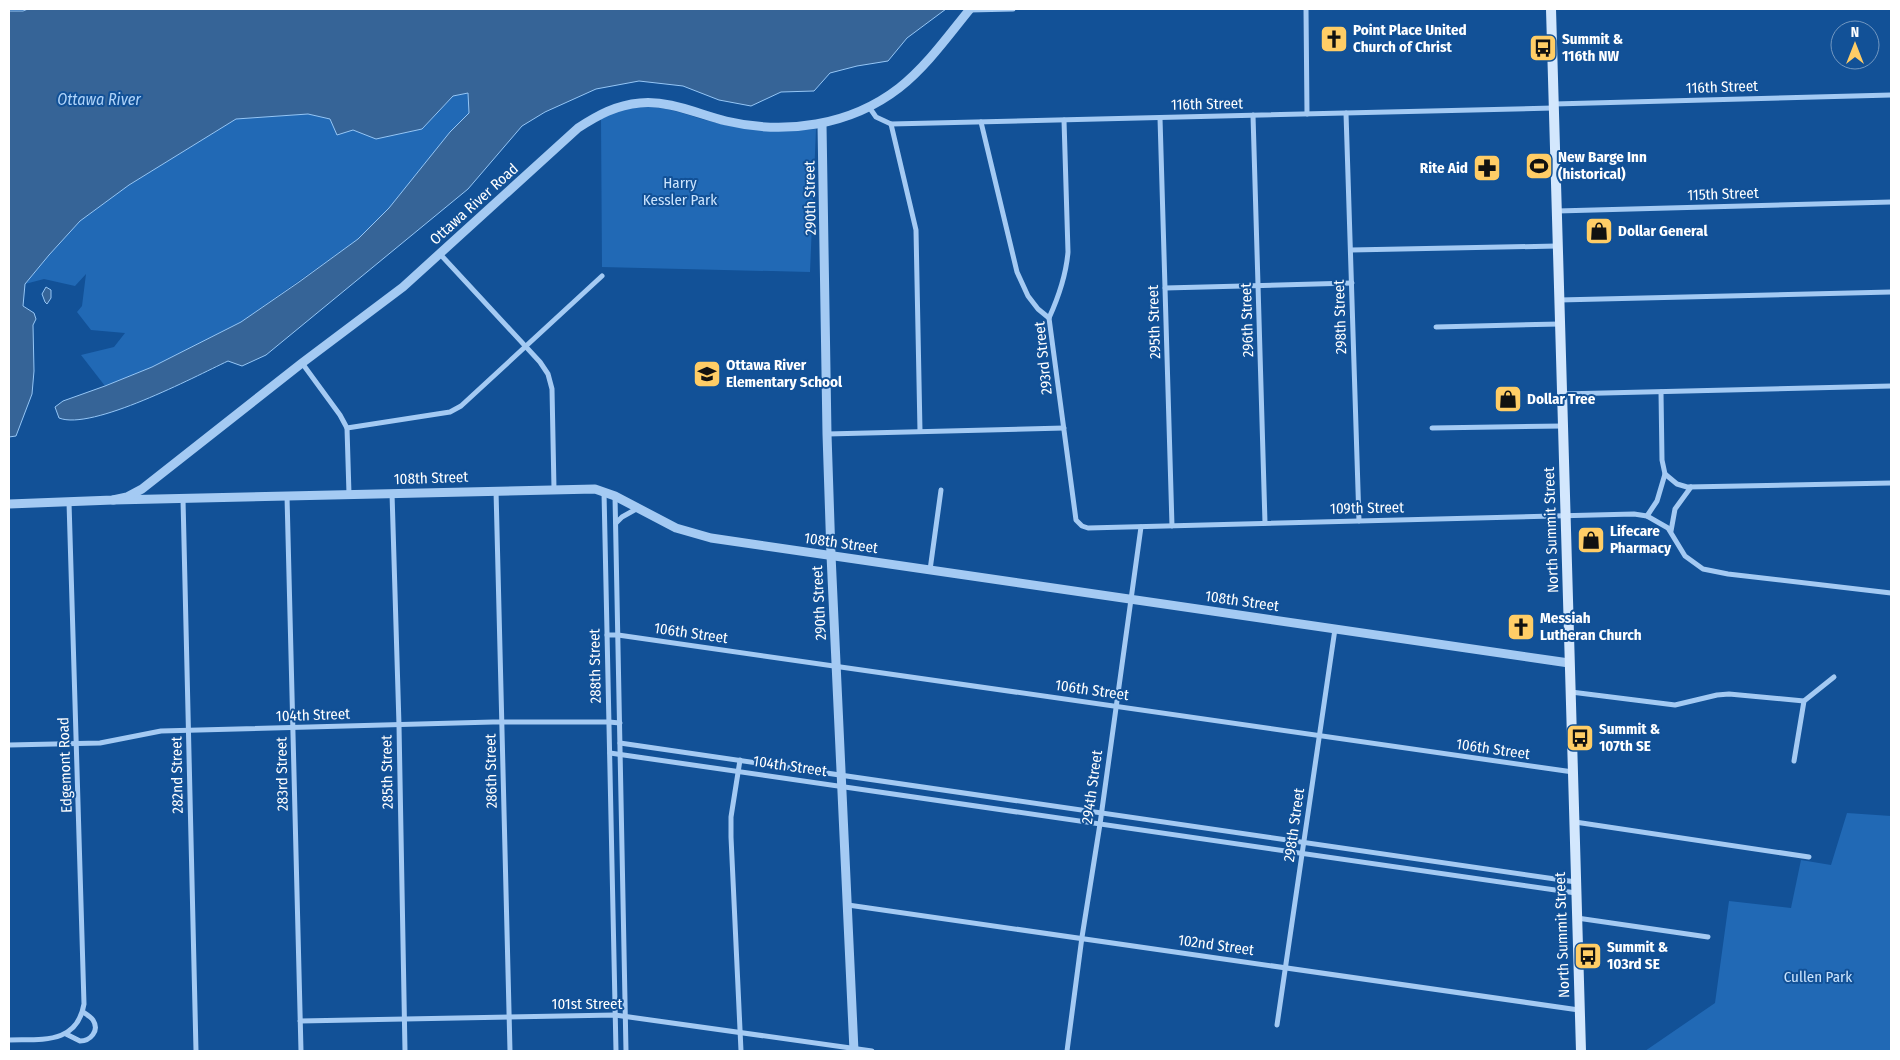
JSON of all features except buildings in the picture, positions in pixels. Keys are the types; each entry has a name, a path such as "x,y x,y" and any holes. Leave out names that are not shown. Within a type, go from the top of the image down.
{"main road":[{"name":"North Summit Street","path":"1551,9 1581,1051"}],"street":[{"path":"969,9 1012,9"},
{"name":"Ottawa River Road","path":"9,504 113,500 141,497 152,485 302,363 385,302 578,128 598,114 619,106 640,103 664,104 728,121 774,127 801,127 822,124 870,107 899,88 911,77 969,9"},
{"path":"1306,9 1307,114"},
{"name":"116th Street","path":"891,124 1346,113 1891,96"},
{"path":"870,107 876,117 891,124 916,230 920,431"},
{"name":"298th Street","path":"1346,113 1358,521"},
{"name":"296th Street","path":"1253,115 1265,523"},
{"name":"295th Street","path":"1160,118 1172,526"},
{"name":"293rd Street","path":"1064,120 1068,252 1060,294 1049,318 1076,520 1082,526 1088,528"},
{"path":"981,122 1017,272 1028,296 1038,309 1049,318"},
{"name":"290th Street","path":"822,124 831,555 854,1050"},
{"name":"115th Street","path":"1556,211 1891,202"},
{"path":"1351,250 1557,246"},
{"path":"440,254 540,362 548,374 552,389 554,489"},
{"path":"348,428 450,412 462,406 602,276"},
{"path":"1165,288 1352,283"},
{"path":"1559,300 1891,292"},
{"path":"1436,327 1560,324"},
{"path":"302,363 348,428 349,494"},
{"path":"1562,394 1891,386"},
{"path":"1661,392 1662,460 1665,474 1657,501 1647,516 1668,528 1685,556 1703,569 1728,574 1891,593"},
{"path":"1432,428 1562,426"},
{"path":"827,434 1064,428"},
{"path":"1665,474 1677,484 1691,487 1891,482"},
{"path":"152,485 156,498 162,499"},
{"path":"1671,532 1675,509 1691,487"},
{"name":"108th Street","path":"141,497 183,499 595,489 615,496 665,524 688,533 711,538 1569,663"},
{"name":"286th Street","path":"496,490 510,1051"},
{"path":"930,570 941,490"},
{"name":"288th Street","path":"604,491 616,1051"},
{"name":"285th Street","path":"392,493 399,725 405,1051"},
{"name":"283rd Street","path":"288,496 301,1051"},
{"name":"288th Street","path":"615,496 626,1051"},
{"name":"282nd Street","path":"183,499 196,1051"},
{"name":"Edgemont Road","path":"66,1034 75,1026 83,1012 84,996 69,502"},
{"path":"616,523 622,517 638,508"},
{"name":"109th Street","path":"1088,528 1634,514 1647,516"},
{"name":"294th Street","path":"1067,1051 1141,527"},
{"name":"298th Street","path":"1277,1025 1335,629"},
{"name":"106th Street","path":"607,635 618,635 1573,772"},
{"path":"1794,760 1804,701 1834,677"},
{"path":"1571,692 1665,705 1684,704 1717,695 1729,694 1804,701"},
{"name":"104th Street","path":"9,744 120,740 150,732 502,723 609,722 620,724"},
{"name":"104th Street","path":"620,743 1576,882"},
{"name":"104th Street","path":"610,753 1576,893"},
{"path":"740,760 731,837 741,1051"},
{"path":"966,804 968,793"},
{"path":"1574,822 1809,857"},
{"path":"1199,838 1200,827"},
{"path":"612,840 622,840"},
{"path":"1438,873 1439,862"},
{"name":"102nd Street","path":"848,905 1580,1010"},
{"path":"1577,918 1708,937"},
{"path":"614,926 624,926"},
{"path":"9,1040 52,1039 66,1034 80,1041 88,1040 93,1035 95,1027 93,1020 83,1012"},
{"name":"101st Street","path":"300,1021 615,1015 854,1050 872,1051"}],"green space":[{"path":"468,93 469,113 450,132 389,208 358,239 241,322 152,367 105,386 81,355 114,347 125,333 91,330 77,312 82,306 86,274 75,286 44,279 25,284 80,221 129,185 236,119 308,114 330,119 376,139 422,129 453,96"},
{"name":"Harry Kessler Park","path":"649,107 752,129 816,129 810,272 602,267 601,118 624,110"},
{"name":"Cullen Park","path":"1847,813 1891,816 1891,1051 1645,1051 1715,1003 1729,901 1791,908 1801,860 1831,865"}],"water":[{"name":"Ottawa River","path":"28,9 946,9 907,38 888,61 830,73 814,91 781,92 751,106 719,100 683,86 639,81 596,89 545,112 522,126 468,189 266,355 242,366 228,361 143,400 95,417 74,420 59,418 55,407 63,401 152,367 241,322 358,239 389,208 450,132 469,113 468,93 453,96 422,129 376,139 353,130 337,135 330,119 308,114 236,119 129,185 80,221 25,284 23,306 34,313 36,319 33,325 34,371 32,394 16,436 9,437 9,11"},
{"path":"46,287 51,290 51,298 47,304 42,294"}],"place":[{"name":"Point Place United Church of Christ","path":"1334,39"},
{"name":"Summit & 116th NW","path":"1543,48"},
{"name":"New Barge Inn (historical)","path":"1539,166"},
{"name":"Rite Aid","path":"1487,168"},
{"name":"Dollar General","path":"1599,231"},
{"name":"Ottawa River Elementary School","path":"707,374"},
{"name":"Dollar Tree","path":"1508,399"},
{"name":"Lifecare Pharmacy","path":"1591,540"},
{"name":"Messiah Lutheran Church","path":"1521,627"},
{"name":"Summit & 107th SE","path":"1580,738"},
{"name":"Summit & 103rd SE","path":"1588,956"}]}
